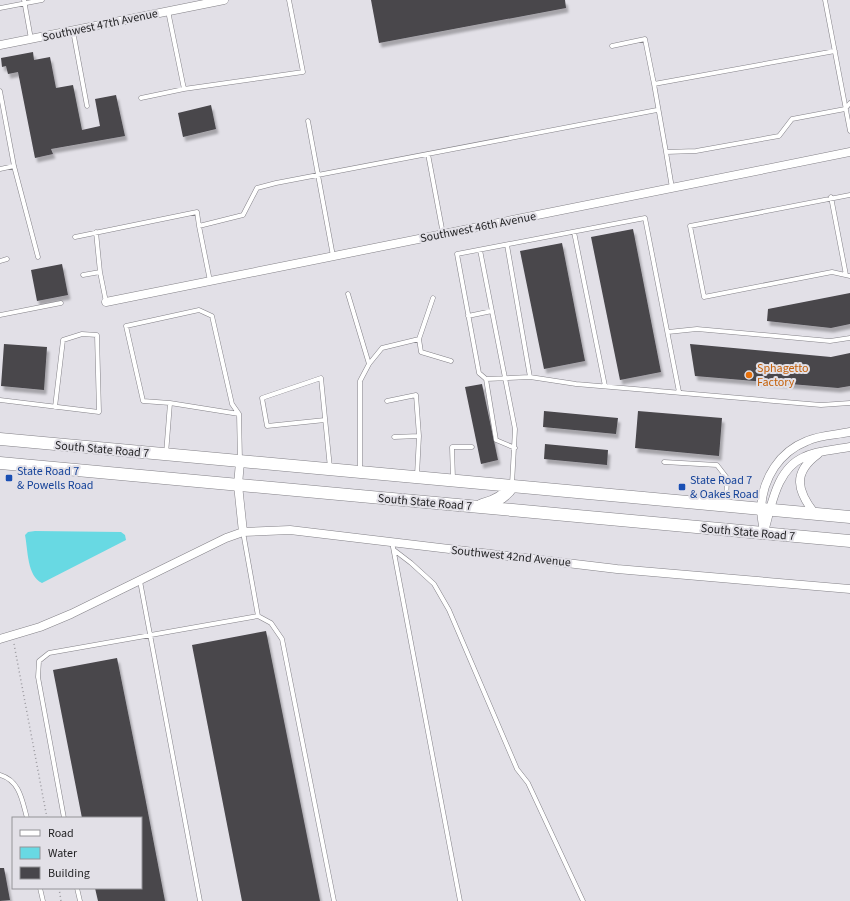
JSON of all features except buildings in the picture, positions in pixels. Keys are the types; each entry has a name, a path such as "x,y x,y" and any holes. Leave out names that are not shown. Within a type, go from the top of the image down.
{"main road":[{"name":"South State Road 7","path":"0,440 850,517"},
{"name":"South State Road 7","path":"0,463 850,541"},
{"path":"475,507 500,499 508,493 512,486"}],"street":[{"name":"Southwest 47th Avenue","path":"0,46 224,0"},
{"name":"Southwest 46th Avenue","path":"106,302 850,152"},
{"path":"764,533 766,483 776,463 789,450 808,440 850,432"},
{"path":"766,510 790,467 798,460 820,452 850,447"},
{"path":"815,514 802,493 800,477 808,462 820,452"},
{"path":"0,639 13,636 71,614 243,532 238,485 240,462"},
{"name":"Southwest 42nd Avenue","path":"243,532 290,530 617,569 850,589"}],"lane":[{"path":"0,8 24,2 42,0"},
{"path":"141,98 184,89 303,72 289,0"},
{"path":"825,0 850,131"},
{"path":"24,2 31,39"},
{"path":"168,11 184,89"},
{"path":"73,31 87,106"},
{"path":"612,46 645,39 672,188"},
{"path":"654,84 835,51"},
{"path":"0,91 2,111 14,166 38,257"},
{"path":"666,152 696,151 780,136 792,119 845,109 850,103"},
{"path":"199,226 243,215 257,188 657,110"},
{"path":"308,121 334,256"},
{"path":"428,154 443,234"},
{"path":"0,169 14,166"},
{"path":"830,197 848,276 832,272 704,297 690,226 830,197 850,195"},
{"path":"75,236 197,212 210,281"},
{"path":"515,448 496,440 486,379 479,373 457,254 645,218 679,392"},
{"path":"96,232 100,272 106,302"},
{"path":"574,232 605,386"},
{"path":"507,245 530,377"},
{"path":"480,250 515,429 512,486"},
{"path":"0,261 7,259"},
{"path":"83,275 100,272"},
{"path":"348,294 369,364"},
{"path":"433,298 418,339 421,352 451,361"},
{"path":"0,315 61,303"},
{"path":"239,414 170,403 142,401 126,326 199,310 212,316 232,404 239,414 240,462"},
{"path":"468,316 492,311"},
{"path":"668,332 697,329 830,341 850,338"},
{"path":"0,400 55,407 98,412 97,335 82,334 63,340 55,407"},
{"path":"360,473 360,380 369,364 382,348 418,339"},
{"path":"486,379 530,377 605,386 821,406 850,403"},
{"path":"325,420 267,426 262,398 321,378 330,470"},
{"path":"387,402 416,395 419,436 417,478"},
{"path":"166,455 170,403"},
{"path":"394,437 419,436"},
{"path":"453,481 452,447 472,447"},
{"path":"664,462 716,465 727,478 726,506"},
{"path":"243,532 258,616"},
{"path":"392,542 460,901"},
{"path":"394,550 412,563 434,584 449,610 517,769 528,783 583,901"},
{"path":"140,581 200,901"},
{"path":"64,817 38,677 39,662 49,653 258,616 271,623 282,639 334,901"},
{"path":"0,775 9,778 20,791 27,817"},
{"path":"40,889 43,901"},
{"path":"77,889 80,901"}],"path":[{"path":"13,636 47,817"},
{"path":"58,889 61,901"}],"water":[{"path":"28,532 121,532 125,535 126,540 42,583 33,575 29,562 25,535"}],"place":[{"name":"Sphagetto Factory","path":"749,375"},
{"name":"State Road 7 & Powells Road","path":"9,478"},
{"name":"State Road 7 & Oakes Road","path":"682,487"}]}
